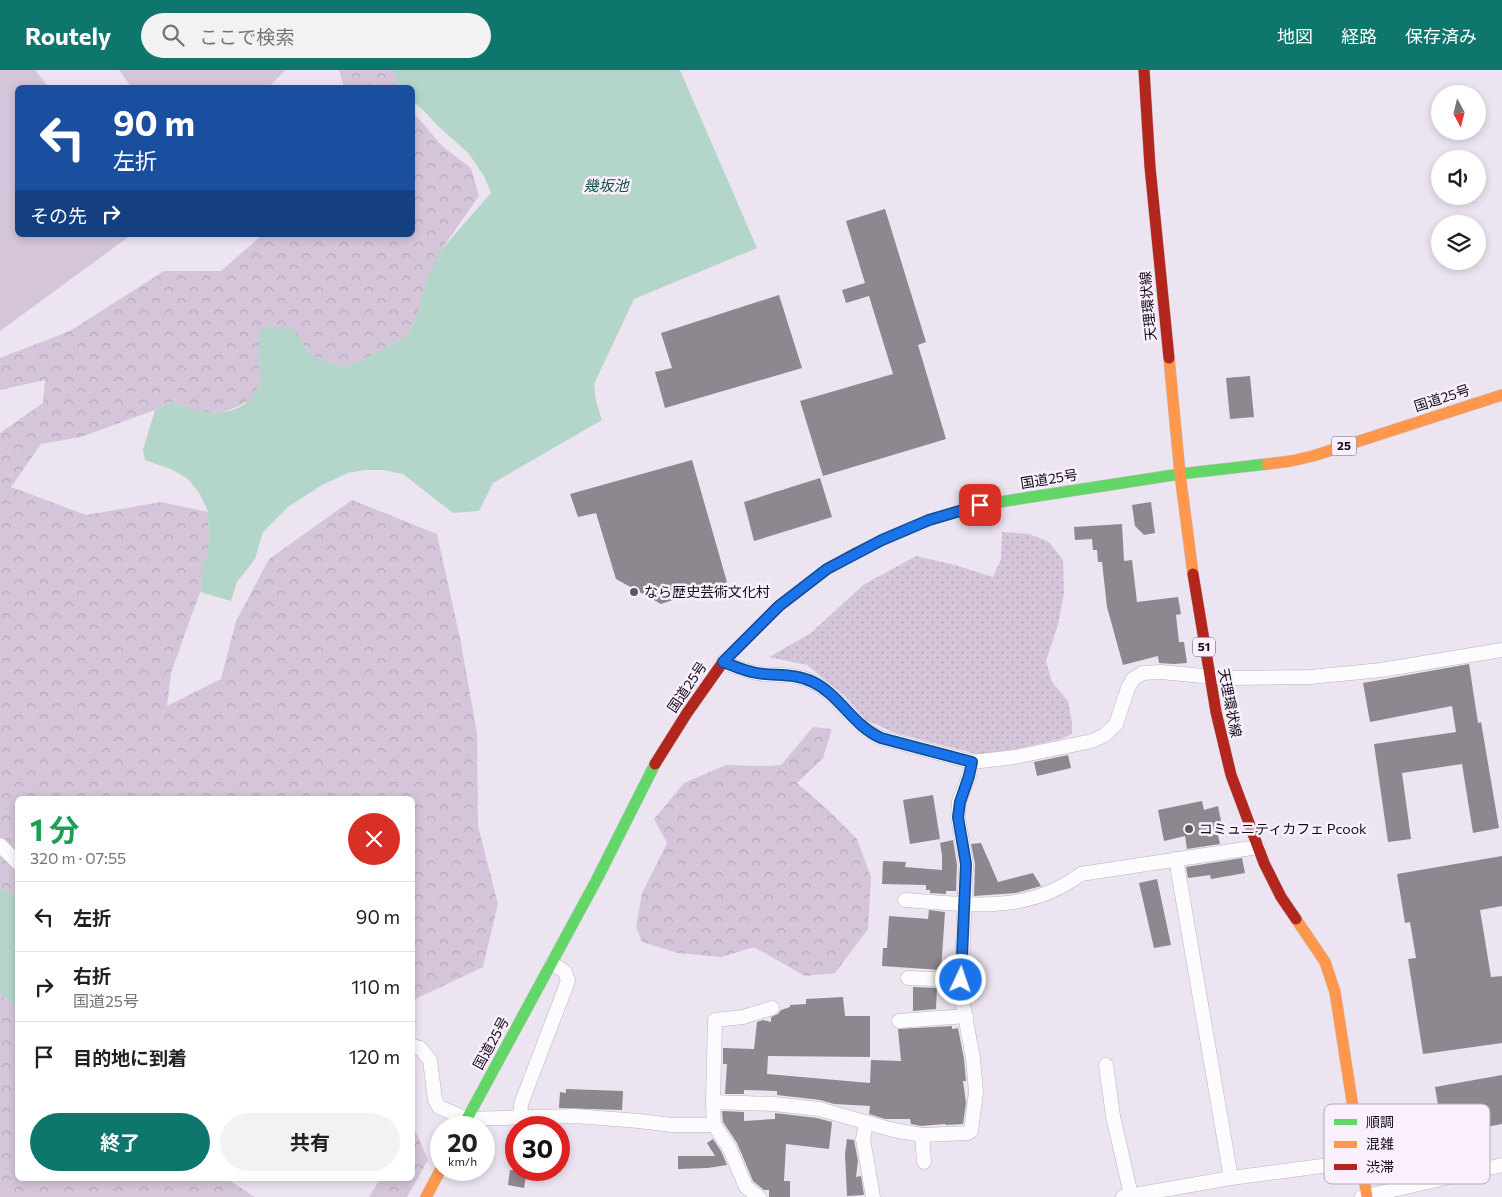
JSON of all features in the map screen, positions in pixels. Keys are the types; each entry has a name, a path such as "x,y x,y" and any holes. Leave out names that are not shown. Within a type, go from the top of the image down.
{"main road":[{"name":"天理環状線","path":"1144,70 1150,167 1180,474 1197,606 1216,712 1226,758 1258,847 1281,898 1325,962 1330,976 1335,992 1352,1104"},
{"name":"国道25号","path":"469,1116 596,881 648,776 687,713 723,662 779,606 827,569 882,540 929,520 980,505 1180,474 1298,460 1502,395"},
{"path":"426,1197 434,1181"},
{"name":"天理環状線","path":"1363,1184 1365,1197"}],"street":[{"path":"723,662 752,672 787,675 811,681 827,692 869,732 881,738 972,762 1015,757 1092,741 1105,736 1116,724 1133,679 1143,673 1161,672 1224,678 1310,677 1381,670 1502,650"},
{"path":"713,1102 774,1104 819,1109 893,1130 922,1134 968,1133 971,1130 976,1092 973,1058 961,994 966,864 958,817 960,802 972,762"},
{"path":"0,845 15,860"},
{"path":"906,900 964,904 1012,904 1052,892 1071,882 1081,874 1258,847"},
{"path":"1176,859 1231,1178"},
{"path":"520,1116 521,1104 568,981 565,972 552,963"},
{"path":"908,978 961,980"},
{"path":"759,1197 746,1186 729,1147 714,1125 715,1020 744,1017 772,1008"},
{"path":"899,1021 966,1016"},
{"path":"415,1047 420,1048 430,1060 435,1100 439,1107 454,1116"},
{"path":"1106,1065 1126,1196 1231,1178 1324,1166"},
{"path":"570,1116 639,1121 672,1126 714,1125"},
{"path":"866,1122 863,1139 873,1197"},
{"path":"922,1134 924,1162"},
{"path":"1365,1197 1421,1184"}],"green space":[{"path":"0,70 35,70 46,85 15,85 15,237 128,237 0,331"},
{"path":"119,70 285,70 271,85 130,85"},
{"path":"339,70 395,70 398,85 343,85"},
{"path":"415,114 442,146 471,168 479,196 441,250 415,321 406,336 363,360 342,367 312,356 305,346 259,333 259,366 262,380 252,398 243,404 222,413 188,409 172,402 81,437 41,444 11,487 86,515 161,502 208,512 209,547 202,574 200,592 171,673 167,706 221,679 236,621 269,559 352,500 437,534 460,638 477,733 478,826 498,904 483,967 415,999 415,796 15,796 15,896 0,887 0,433 43,403 45,380 0,390 0,358 70,331 164,271 221,271 260,237 415,237"},
{"path":"1002,532 1029,534 1049,542 1063,560 1064,593 1058,625 1046,661 1052,682 1068,701 1072,734 1061,739 984,756 895,733 866,720 845,696 807,665 769,657 811,633 863,585 916,556 955,565 993,577 1001,559"},
{"path":"813,727 832,729 823,758 797,783 857,839 871,877 868,929 835,973 805,976 754,947 722,957 677,953 642,942 636,927 642,893 667,843 654,819 684,783 726,765 781,765"},
{"path":"0,994 15,1005 15,1181 230,1181 255,1197 0,1197"},
{"path":"416,1132 428,1160 407,1197 369,1197 379,1181 415,1181"}],"water":[{"name":"幾坂池","path":"394,70 680,70 757,248 634,299 594,384 596,401 602,420 493,483 479,511 453,513 403,474 383,470 365,470 348,473 322,485 288,507 263,532 255,559 237,582 231,601 200,592 203,566 209,546 208,512 200,494 188,479 173,470 145,460 143,450 155,410 172,402 206,412 229,411 240,407 249,400 260,383 259,333 266,327 292,328 312,356 342,367 363,360 406,336 415,321 429,273 441,250 491,193 484,176 469,154 415,104 415,85 398,85"},
{"path":"0,887 15,896 15,1005 0,994"}],"building":[{"path":"885,209 926,342 918,345 946,439 823,476 800,401 893,374 869,296 846,303 842,290 865,283 846,221"},
{"path":"779,295 802,368 665,408 655,372 672,368 661,333"},
{"path":"1250,376 1254,417 1230,419 1226,378"},
{"path":"692,460 727,582 661,604 616,579 596,513 578,517 570,494"},
{"path":"820,478 832,517 754,541 744,502"},
{"path":"1151,502 1155,533 1144,535 1135,526 1132,505"},
{"path":"1122,524 1124,561 1132,560 1137,602 1178,597 1181,614 1176,615 1179,642 1184,642 1187,663 1159,663 1158,656 1123,665 1107,607 1102,562 1098,562 1097,550 1093,550 1092,539 1075,540 1074,527"},
{"path":"1469,664 1478,723 1481,722 1499,828 1473,833 1462,764 1402,773 1411,839 1388,842 1374,744 1456,732 1452,706 1370,722 1363,683"},
{"path":"1068,755 1071,768 1037,776 1034,762"},
{"path":"933,795 940,839 910,844 903,800"},
{"name":"コミュニティカフェ Pcook","path":"1202,801 1204,810 1218,806 1221,821 1215,822 1220,844 1187,849 1185,836 1164,841 1158,810"},
{"path":"953,840 957,865 956,891 946,891 946,894 930,893 930,890 926,890 926,885 882,884 883,861 906,862 905,867 942,870 940,843"},
{"path":"981,843 998,882 1033,873 1041,886 1016,893 974,896 975,864 971,844"},
{"path":"1502,856 1502,906 1480,910 1491,977 1502,976 1502,1043 1423,1054 1408,959 1416,958 1410,922 1405,923 1397,874"},
{"path":"1242,858 1245,873 1211,879 1210,875 1188,878 1186,867"},
{"path":"1157,879 1171,945 1154,948 1139,883"},
{"path":"929,910 945,912 941,970 882,966 883,948 887,948 889,916 928,919"},
{"path":"913,987 937,988 936,1009 913,1011"},
{"path":"843,997 845,1016 870,1016 870,1057 768,1056 767,1074 870,1083 871,1060 901,1061 898,1029 952,1026 952,1029 958,1028 964,1059 966,1081 963,1081 966,1103 963,1124 921,1126 911,1124 910,1119 885,1119 869,1114 870,1106 834,1104 820,1100 777,1095 777,1091 744,1090 744,1094 725,1094 727,1064 723,1064 723,1048 754,1049 757,1022 763,1020 771,1022 771,1017 778,1014 781,1010 790,1007 790,1005 806,1004 806,999"},
{"path":"1502,1075 1502,1124 1490,1126 1490,1104 1438,1104 1435,1087"},
{"path":"566,1089 623,1091 622,1110 559,1108 560,1092 566,1093"},
{"path":"722,1111 744,1112 744,1121 775,1119 775,1113 817,1118 832,1122 829,1149 786,1144 784,1181 790,1181 790,1197 769,1197 769,1190 764,1190 753,1181 737,1143 723,1122"},
{"path":"713,1139 727,1165 678,1169 678,1156 715,1156 707,1143"},
{"path":"847,1139 854,1140 858,1161 856,1177 861,1176 864,1195 847,1196 845,1154"},
{"path":"509,1181 525,1181 524,1188 508,1185"}],"traffic: fast":[{"path":"856,553 929,520 980,505 1180,474 1267,464"},
{"path":"469,1116 596,881 655,764"}],"traffic: slow":[{"path":"1169,358 1180,474 1193,574"},
{"path":"1267,464 1313,456 1502,395"},
{"path":"1296,919 1325,962 1335,992 1352,1104"},
{"path":"426,1197 435,1181"},
{"path":"1365,1184 1367,1197"}],"traffic: jam":[{"path":"1144,70 1150,167 1169,358"},
{"path":"655,764 687,713 723,662 779,606 827,569 856,553"},
{"path":"1193,574 1216,712 1231,775 1264,863 1281,897 1296,919"}],"place":[{"name":"なら歴史芸術文化村","path":"634,592"},
{"name":"コミュニティカフェ Pcook","path":"1189,829"}],"route":[{"path":"961,980 966,864 958,817 960,802 972,762 881,738 869,732 861,727 827,692 811,681 801,677 752,672 723,662 779,606 827,569 882,540 929,520 980,505"}]}
